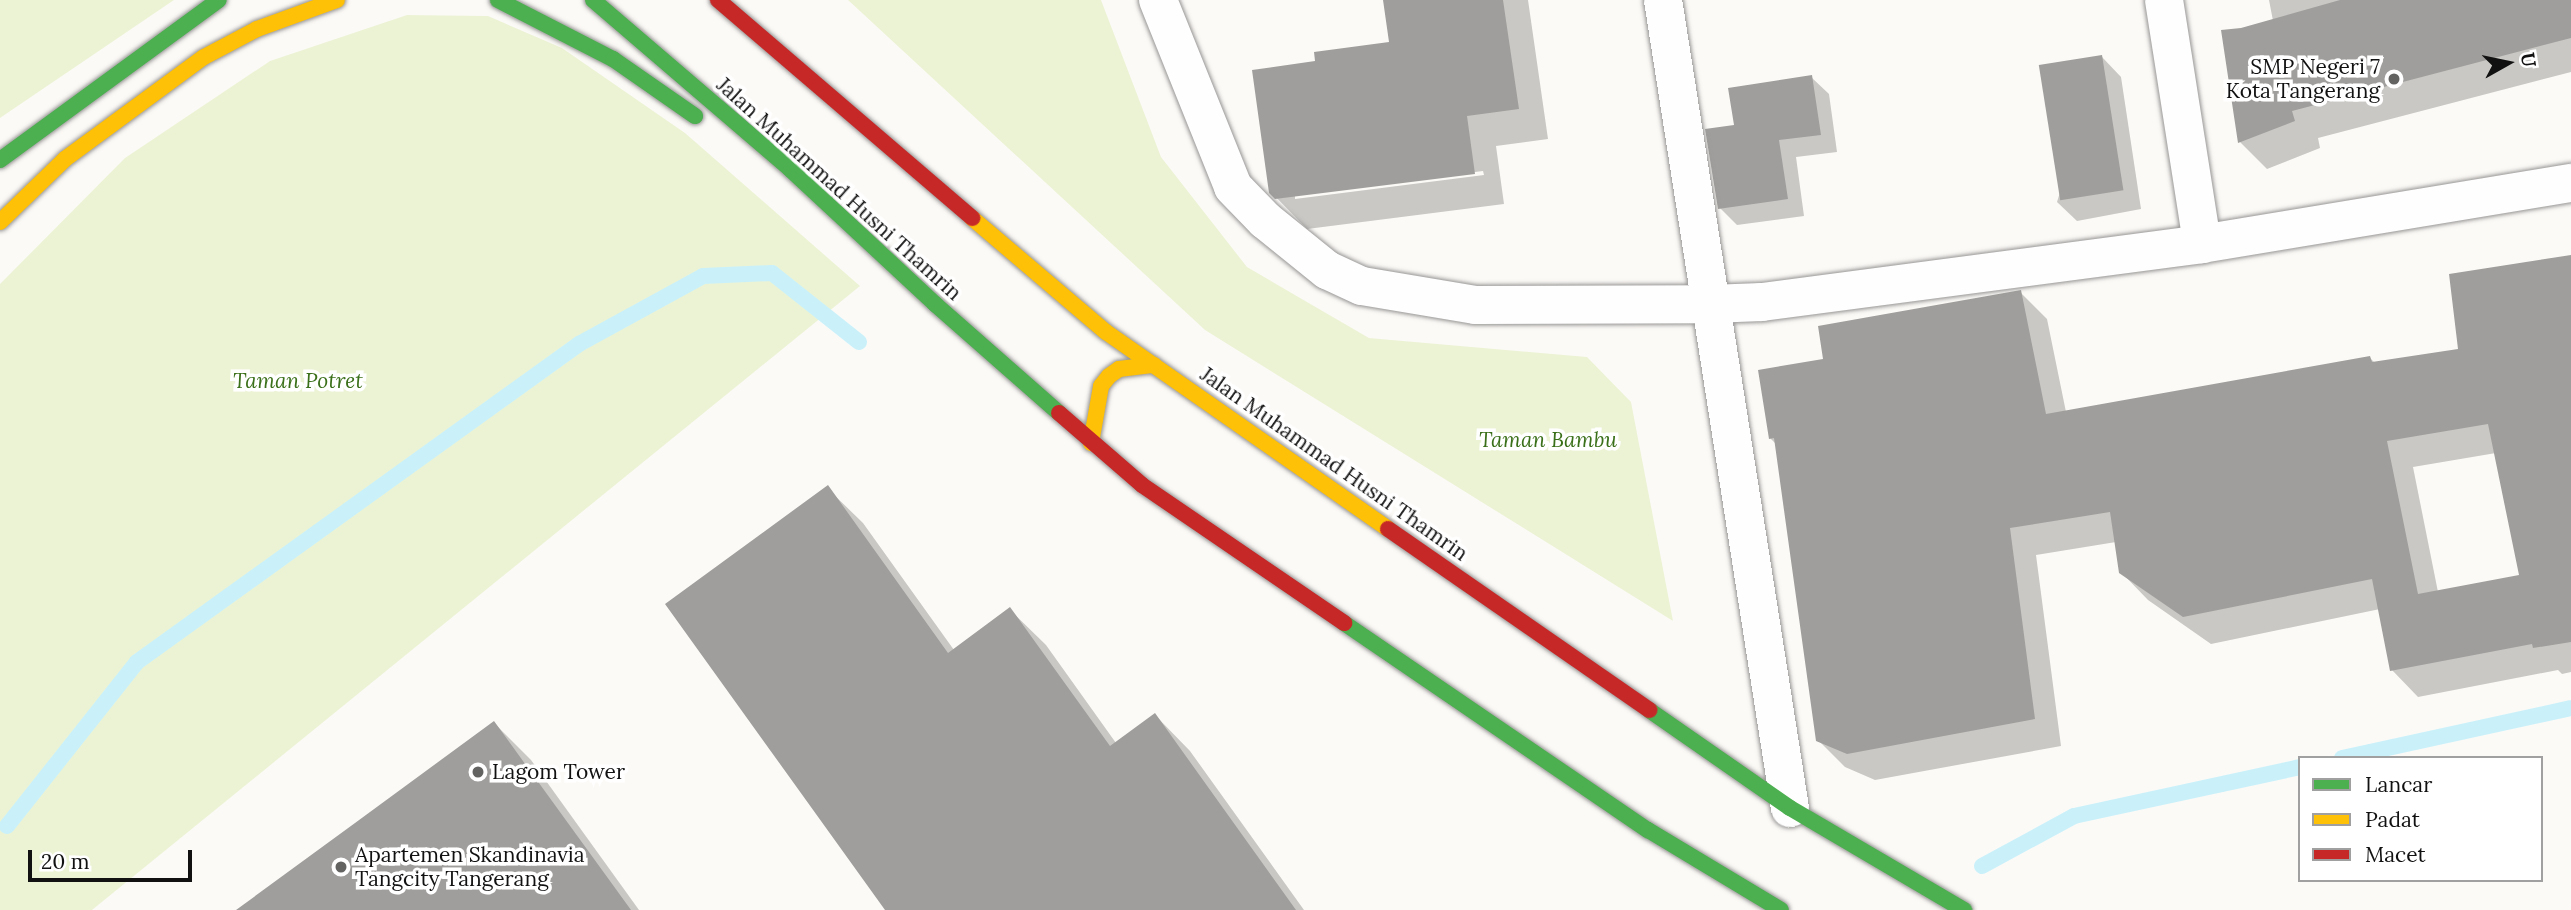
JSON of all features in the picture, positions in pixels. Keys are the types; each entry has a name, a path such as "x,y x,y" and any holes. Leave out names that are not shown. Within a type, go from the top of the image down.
{"main road":[{"path":"0,160 219,0"},
{"path":"0,222 65,159 204,57 257,29 337,0"},
{"path":"498,0 613,60 705,122"},
{"name":"Jalan Muhammad Husni Thamrin","path":"593,0 1056,404 1091,443 1142,485 1648,830 1781,910"},
{"name":"Jalan Muhammad Husni Thamrin","path":"719,0 1105,339 1154,365 1790,807 1965,910"},
{"path":"728,136 791,170"},
{"path":"1091,443 1093,418 1101,386 1109,376 1119,369 1154,365"}],"street":[{"path":"1158,0 1233,187 1265,220 1327,270 1362,286 1475,304 1762,302 2202,244 2571,183"},
{"path":"1664,0 1790,807"},
{"path":"2164,0 2202,244"}],"green space":[{"path":"0,0 174,0 0,118"},
{"name":"Taman Bambu","path":"848,0 1101,0 1161,157 1247,267 1369,338 1587,357 1631,402 1673,621 1205,330"},
{"name":"Taman Potret","path":"407,15 488,16 562,48 685,133 860,286 92,910 0,910 0,284 125,158 270,61"}],"building":[{"path":"1383,0 1503,0 1519,109 1467,116 1475,174 1275,199 1269,193 1252,70 1315,61 1314,52 1389,42"},
{"path":"2340,0 2571,0 2571,38 2292,111 2295,121 2238,143 2221,30 2241,28"},
{"path":"2102,55 2123,190 2060,200 2039,65"},
{"path":"1812,75 1821,135 1779,140 1788,199 1718,209 1705,129 1734,125 1728,88"},
{"path":"2571,255 2571,642 2533,648 2532,644 2390,671 2372,579 2183,617 2119,573 2110,512 2010,528 2035,719 1847,754 1816,741 1774,438 1769,439 1758,370 1823,359 1818,326 2021,290 2046,414 2370,356 2372,362 2458,349 2449,274","holes":["2488,424 2519,575 2418,594 2387,441"]},
{"path":"828,485 948,653 1010,607 1110,746 1155,713 1296,910 885,910 665,604"},
{"name":"Lagom Tower","path":"494,721 631,910 236,910 355,823"}],"waterway":[{"path":"7,826 137,662 579,344 703,276 772,273 859,342"},
{"path":"2351,756 2571,708"},
{"path":"1982,866 2074,816 2298,767"}],"traffic: fast":[{"path":"0,160 219,0"},
{"path":"498,0 613,59 695,116"},
{"path":"593,0 791,170 935,304 1059,413"},
{"path":"1344,623 1648,830 1781,910"},
{"path":"1649,710 1790,808 1964,910"}],"traffic: slow":[{"path":"0,222 65,159 204,57 257,29 337,0"},
{"path":"972,218 1106,332 1388,529"},
{"path":"1091,443 1101,386 1109,376 1119,369 1154,365"}],"traffic: jam":[{"path":"718,0 972,218"},
{"path":"1059,413 1142,485 1344,623"},
{"path":"1388,529 1649,710"}],"place":[{"name":"SMP Negeri 7 Kota Tangerang","path":"2394,79"},
{"name":"Lagom Tower","path":"478,772"},
{"name":"Apartemen Skandinavia Tangcity Tangerang","path":"341,867"}]}
